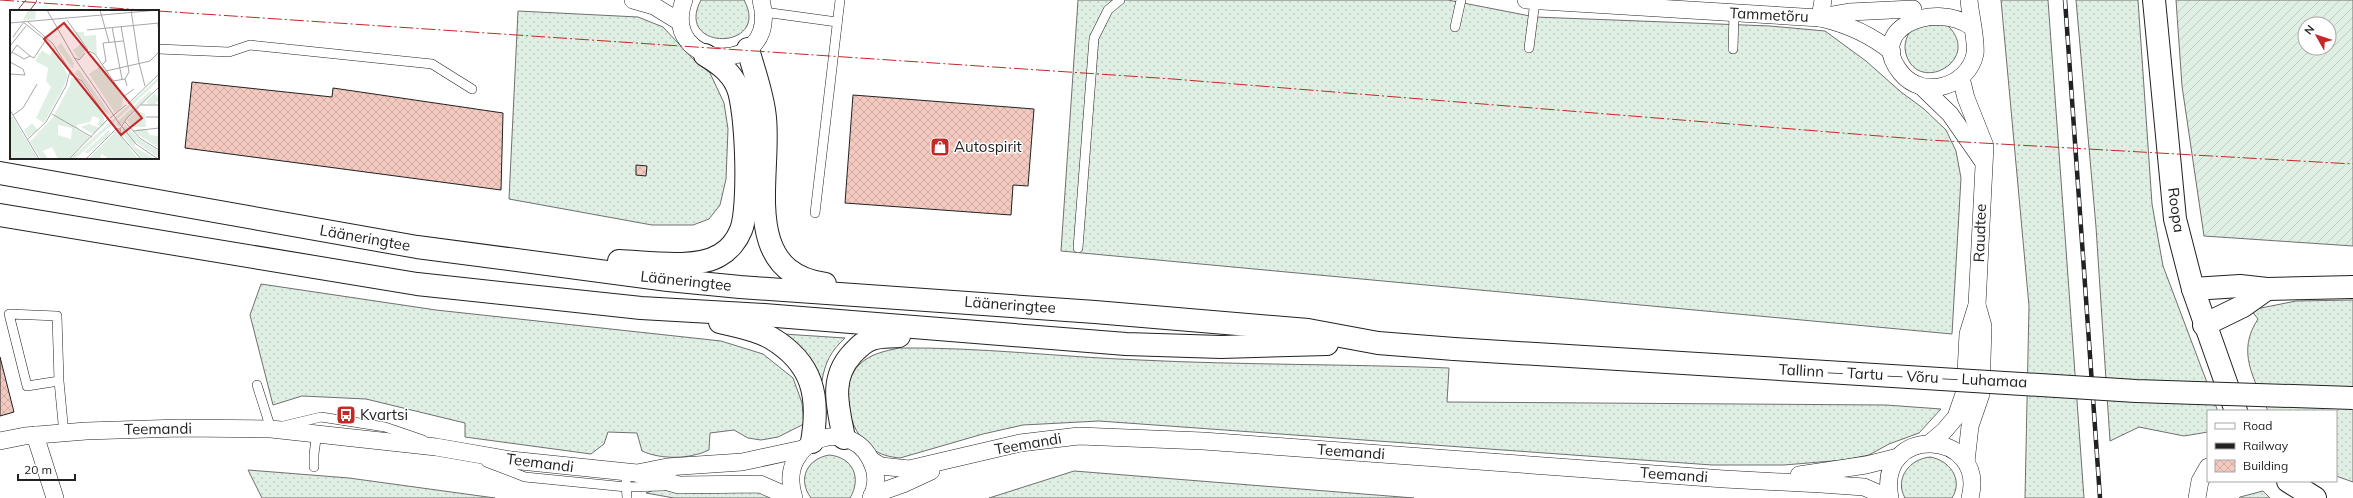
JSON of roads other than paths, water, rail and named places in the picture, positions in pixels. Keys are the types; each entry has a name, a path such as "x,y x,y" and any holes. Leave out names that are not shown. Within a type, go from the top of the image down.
{"main road":[{"name":"Roopa","path":"2154,0 2175,219 2204,325 2236,410"},
{"path":"748,50 762,97 765,119 766,231 774,254 785,267 815,283 923,298"},
{"path":"504,259 693,263 708,262 722,255 734,243 742,229 744,210 745,129 743,106 737,85 724,66 705,55"},
{"name":"Lääneringtee","path":"0,174 417,247 504,259 740,287 923,298 1308,330 1378,343"},
{"name":"Lääneringtee","path":"0,215 417,284 640,308 764,315 948,331 1126,344 1197,346 1378,343 1454,349"},
{"path":"2193,289 2240,286 2267,289 2353,287"},
{"path":"2204,325 2243,306 2267,289"},
{"path":"640,308 678,317 716,320 742,327 770,337 789,351 809,377 816,400 816,420 807,445"},
{"path":"844,438 837,402 838,378 845,362 859,346 872,339 948,331"},
{"name":"Tallinn — Tartu — Võru — Luhamaa","path":"1454,349 2136,391 2353,398"},
{"path":"2290,482 2315,498"}],"street":[{"path":"633,0 654,6 680,22"},
{"path":"684,0 681,8 680,22 685,36 693,47 705,55 727,58 748,50 760,32 763,6"},
{"path":"1820,18 1823,0"},
{"path":"1922,87 1936,88 1949,85 1961,78 1970,67 1975,54 1976,40 1972,27 1969,0"},
{"name":"Tammetõru","path":"1531,1 1820,18 1843,23 1865,33 1892,52"},
{"path":"1972,27 1956,9 1934,2 1913,9 1903,16 1896,27 1892,39 1892,52 1895,63 1902,74 1911,82 1922,87 1950,114 1982,160"},
{"name":"Tammetõru","path":"1820,18 1849,12 1913,9"},
{"name":"Raudtee","path":"1898,457 1913,447 1930,443 1944,432 1956,417 1965,391 1968,334 1976,305 1982,160 1984,146 1964,93 1961,78"},
{"name":"Raudtee","path":"1970,498 1972,489 1971,475 1966,462 1970,426 1981,394 1982,326 1976,305"},
{"name":"Teemandi","path":"0,441 35,435 64,434 86,431 172,428 271,429 317,432 455,450 511,460 679,485 760,484 793,498"},
{"path":"35,435 55,498"},
{"name":"Teemandi","path":"629,478 667,467 742,462 807,445 828,437 844,438 860,447 871,460 881,466 897,469 909,469 948,461 1020,442 1079,436 1211,442 1724,479 1864,487 1889,498"},
{"path":"1930,443 1944,445 1956,452 1966,462"},
{"name":"Teemandi","path":"793,498 790,486 790,473 794,460 807,445"},
{"path":"1889,498 1888,476 1898,457"},
{"name":"Teemandi","path":"1755,480 1824,472 1898,457"},
{"name":"Teemandi","path":"871,460 875,484 872,497"},
{"name":"Teemandi","path":"872,497 903,484 948,461"},
{"path":"2197,498 2200,481 2207,469"}],"lane":[{"path":"24,10 32,0"},
{"path":"815,213 840,0"},
{"path":"1078,248 1094,38 1108,10 1120,0"},
{"path":"1455,27 1461,0"},
{"path":"1529,48 1531,1"},
{"path":"763,6 837,22"},
{"path":"1733,49 1734,13"},
{"path":"159,49 229,52 250,45 432,64 472,90"},
{"path":"59,381 27,386 9,314 58,316 59,381 64,434"},
{"path":"257,385 271,429 321,417 385,427 455,450"},
{"path":"314,467 317,432"},
{"path":"627,498 629,478"}],"railway":[{"path":"2065,0 2100,498"}],"place":[{"name":"Autospirit","path":"940,147"},
{"name":"Kvartsi","path":"346,415"}]}
